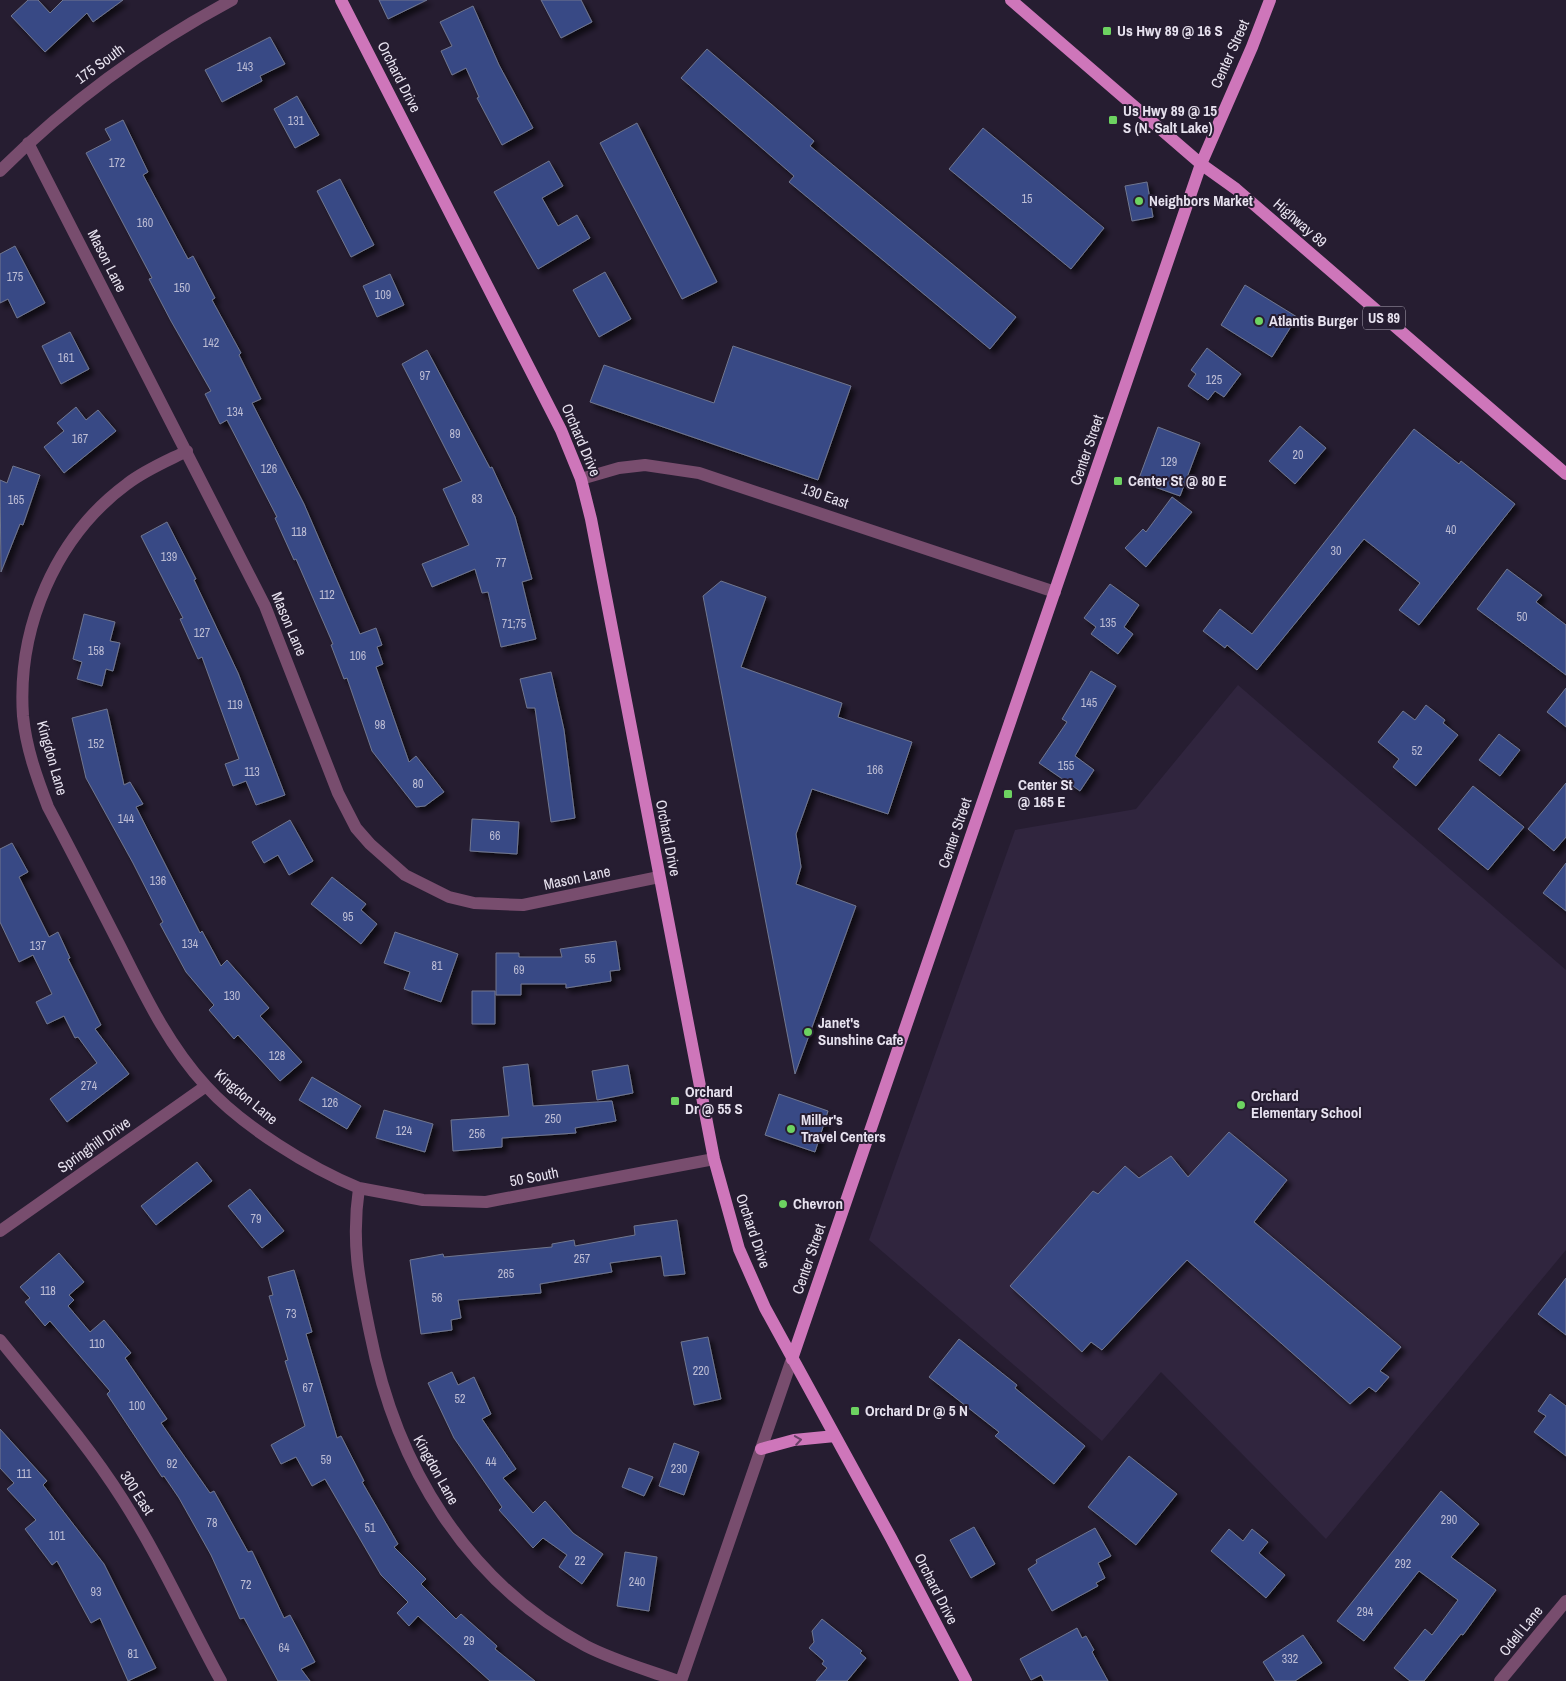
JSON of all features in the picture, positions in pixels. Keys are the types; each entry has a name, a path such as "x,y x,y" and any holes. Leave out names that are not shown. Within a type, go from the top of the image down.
{"main road":[{"name":"Orchard Drive","path":"341,0 561,430 581,479 714,1159 739,1249 765,1308 966,1681"},
{"name":"Highway 89","path":"1011,0 1201,164 1236,189 1566,474"},
{"name":"Center Street","path":"792,1358 1201,164 1270,0"},
{"path":"761,1449 794,1440 835,1436"}],"street":[{"name":"175 South","path":"0,171 28,143 90,90 168,36 232,0"},
{"name":"Mason Lane","path":"28,143 187,452 276,631 346,812 356,828 386,860 405,875 450,897 498,905 546,901 659,877"},
{"name":"Kingdon Lane","path":"187,452 128,483 87,521 70,543 41,596 31,627 25,656 23,709 28,746 48,807 147,1000 177,1048 206,1086 233,1110 286,1150 320,1170 360,1188 354,1227 356,1264 380,1378 399,1435 422,1484 437,1508 489,1573 521,1601 552,1624 602,1654 679,1681"},
{"name":"130 East","path":"581,479 619,468 645,465 699,473 781,498 1055,592"},
{"name":"Springhill Drive","path":"0,1231 206,1086"},
{"name":"50 South","path":"360,1188 423,1200 486,1202 714,1159"},
{"name":"300 East","path":"0,1340 102,1468 123,1499 172,1584 221,1681"},
{"name":"Center Street","path":"679,1681 792,1358"},
{"name":"Odell Lane","path":"1500,1681 1566,1601"}],"shaded area":[{"name":"Orchard Elementary School","path":"1238,685 1566,970 1566,1250 1326,1539 1161,1372 1102,1441 869,1240 1015,830 1136,809"}],"building":[{"path":"28,0 38,0 50,13 63,0 123,0 93,22 87,13 45,52 11,16"},
{"path":"379,0 427,0 388,19"},
{"path":"541,0 581,0 592,22 561,38"},
{"path":"473,6 499,65 533,128 502,145 477,98 479,97 466,68 452,75 441,51 452,46 440,22"},
{"path":"270,37 285,64 260,76 262,81 222,102 205,70"},
{"path":"707,49 814,141 810,146 1016,317 990,349 789,182 794,176 681,78"},
{"path":"297,96 319,135 295,148 274,109"},
{"path":"123,120 148,172 143,175 188,259 193,256 215,298 212,300 241,353 239,355 261,399 252,403 304,504 360,634 376,628 382,645 377,647 383,664 376,667 409,762 416,756 444,792 425,806 416,807 372,751 347,678 344,679 331,645 333,644 296,559 294,560 275,518 277,517 227,420 220,424 205,394 211,391 171,321 149,279 152,278 86,153 111,140 105,129"},
{"path":"637,123 717,282 682,299 600,143"},
{"path":"983,128 1104,228 1071,269 949,169"},
{"path":"549,161 563,186 542,198 558,226 577,215 590,238 538,269 494,192"},
{"path":"340,179 374,245 351,257 317,191"},
{"name":"Neighbors Market","path":"1147,182 1153,217 1132,221 1125,186"},
{"path":"15,246 45,303 17,318 8,299 0,303 0,254"},
{"path":"605,272 631,319 599,337 573,290"},
{"path":"390,274 404,305 377,317 363,286"},
{"name":"Atlantis Burger","path":"1245,285 1297,317 1272,357 1221,325"},
{"path":"70,332 89,369 61,384 42,346"},
{"path":"733,346 851,386 818,480 590,402 604,365 714,403"},
{"path":"1207,348 1241,374 1224,397 1215,391 1208,400 1188,386 1196,374 1191,370"},
{"path":"427,350 490,468 492,467 515,517 532,579 522,582 536,639 501,647 488,592 482,593 475,569 432,587 422,564 469,545 443,489 462,481 402,364"},
{"path":"76,407 86,420 98,410 116,431 64,473 44,447 64,431 57,423"},
{"path":"1300,426 1326,448 1295,484 1269,461"},
{"path":"1158,427 1200,443 1180,496 1138,481"},
{"path":"1414,429 1459,464 1461,461 1515,504 1419,625 1399,610 1420,583 1364,539 1257,670 1227,645 1225,648 1203,631 1220,609 1252,634"},
{"path":"13,466 40,475 23,525 20,524 1,572 0,480 7,483"},
{"path":"1172,497 1192,512 1146,567 1125,548 1143,529 1146,532"},
{"path":"167,522 196,579 194,580 238,673 285,795 256,805 246,781 233,786 225,764 239,759 202,657 198,659 180,619 183,618 141,536"},
{"path":"1507,569 1542,595 1536,602 1566,625 1566,675 1477,609"},
{"path":"721,581 766,597 741,667 842,703 838,717 912,742 888,814 812,789 796,834 801,867 796,884 856,906 795,1074 703,596"},
{"path":"1110,584 1139,605 1124,627 1133,634 1118,654 1091,634 1096,627 1084,618"},
{"path":"84,614 115,622 110,641 120,643 113,671 106,669 102,686 77,679 82,662 73,659"},
{"path":"1091,671 1116,686 1075,756 1094,770 1080,791 1039,763 1067,722 1062,719"},
{"path":"551,672 564,730 575,818 551,822 535,708 527,708 520,679"},
{"path":"1566,688 1566,727 1547,712"},
{"path":"1426,705 1445,720 1443,723 1458,735 1416,786 1393,767 1399,759 1378,742 1403,711 1415,720"},
{"path":"107,709 124,785 130,782 143,804 136,807 200,933 202,931 221,966 227,960 269,1008 260,1016 302,1062 280,1081 238,1035 234,1039 209,1010 214,1005 186,972 160,924 163,922 133,863 86,778 72,718"},
{"path":"1499,734 1520,750 1500,776 1479,760"},
{"path":"1566,783 1566,837 1554,851 1528,829"},
{"path":"1473,786 1524,827 1488,870 1438,829"},
{"path":"472,819 519,822 517,854 470,851"},
{"path":"290,820 313,861 289,875 278,855 264,863 252,842"},
{"path":"12,843 28,872 19,877 49,937 58,932 70,958 68,959 101,1025 95,1029 129,1074 67,1122 50,1099 97,1063 78,1037 75,1038 64,1016 47,1024 36,1002 52,994 33,955 19,962 0,922 0,849"},
{"path":"1566,863 1566,911 1543,893"},
{"path":"332,877 366,904 361,910 377,924 361,944 311,904"},
{"path":"395,932 458,954 441,1002 404,989 410,972 384,963"},
{"path":"616,941 620,970 610,971 611,981 566,988 566,984 521,984 521,995 496,995 496,953 519,953 519,957 562,957 560,949"},
{"path":"472,991 495,991 495,1024 472,1024"},
{"path":"528,1064 533,1106 612,1101 616,1121 575,1128 576,1133 502,1138 502,1147 453,1151 451,1120 509,1116 503,1067"},
{"path":"628,1065 633,1093 597,1100 592,1071"},
{"path":"312,1077 361,1106 347,1129 299,1100"},
{"path":"779,1094 828,1111 815,1152 765,1135"},
{"path":"384,1110 433,1124 425,1152 376,1138"},
{"path":"1229,1132 1287,1180 1254,1222 1401,1347 1380,1371 1389,1377 1376,1392 1369,1387 1350,1404 1187,1260 1102,1350 1091,1342 1082,1352 1010,1286 1093,1191 1098,1194 1125,1166 1139,1178 1171,1156 1188,1177"},
{"path":"197,1162 212,1181 156,1225 141,1206"},
{"path":"250,1189 284,1231 262,1248 228,1206"},
{"path":"677,1220 685,1274 664,1276 661,1256 610,1263 612,1272 540,1284 541,1293 458,1300 461,1318 451,1320 452,1330 421,1334 410,1260 443,1254 444,1257 552,1247 552,1244 574,1240 575,1246 635,1235 634,1226"},
{"path":"59,1253 84,1282 69,1295 74,1300 68,1306 90,1332 104,1320 131,1353 125,1358 167,1419 161,1423 210,1493 214,1491 248,1552 252,1551 284,1618 290,1615 315,1662 301,1669 310,1681 278,1681 244,1618 240,1619 211,1555 179,1498 164,1476 162,1477 107,1394 110,1391 50,1321 45,1326 25,1302 30,1298 20,1287"},
{"path":"294,1270 312,1332 306,1334 337,1438 341,1436 364,1481 362,1482 398,1544 394,1547 426,1579 421,1584 456,1619 461,1614 497,1646 495,1649 535,1681 490,1681 418,1616 409,1626 397,1613 408,1602 381,1575 325,1479 312,1486 296,1457 281,1464 271,1445 305,1426 285,1361 288,1360 269,1296 273,1295 268,1277"},
{"path":"1566,1278 1566,1335 1538,1314"},
{"path":"708,1337 721,1399 694,1405 681,1342"},
{"path":"959,1339 1017,1385 1015,1388 1085,1446 1054,1484 995,1436 999,1432 929,1377"},
{"path":"452,1372 458,1385 474,1377 491,1414 482,1419 516,1469 503,1478 533,1513 545,1501 573,1533 603,1554 582,1584 559,1567 567,1555 543,1538 533,1548 499,1510 502,1507 454,1438 428,1383"},
{"path":"1550,1394 1566,1406 1566,1456 1534,1432 1546,1416 1538,1411"},
{"path":"0,1429 47,1481 43,1485 104,1564 156,1668 128,1681 100,1618 91,1623 57,1561 52,1565 25,1529 36,1520 7,1489 14,1483 0,1468"},
{"path":"674,1443 699,1452 684,1495 659,1486"},
{"path":"1129,1456 1177,1494 1136,1545 1088,1507"},
{"path":"629,1468 653,1477 644,1496 622,1487"},
{"path":"1441,1491 1479,1524 1451,1557 1496,1590 1463,1635 1461,1634 1424,1681 1410,1681 1394,1668 1425,1629 1432,1635 1458,1600 1419,1571 1364,1641 1337,1621"},
{"path":"974,1527 995,1564 971,1578 950,1540"},
{"path":"1095,1528 1111,1556 1098,1563 1105,1578 1096,1583 1098,1586 1052,1611 1028,1569 1037,1563 1036,1560"},
{"path":"1229,1529 1243,1541 1252,1529 1268,1542 1259,1553 1285,1575 1266,1598 1211,1551"},
{"path":"625,1552 657,1557 649,1611 617,1606"},
{"path":"822,1619 862,1651 860,1653 866,1658 847,1681 816,1681 827,1668 822,1664 824,1661 809,1648 814,1642 812,1631"},
{"path":"1077,1628 1082,1638 1086,1636 1094,1650 1092,1652 1108,1681 1044,1681 1041,1675 1031,1680 1020,1659"},
{"path":"1303,1635 1322,1663 1295,1681 1275,1681 1263,1662"}],"place":[{"name":"Us Hwy 89 @ 16 S","path":"1107,31"},
{"name":"Us Hwy 89 @ 15 S (N. Salt Lake)","path":"1113,120"},
{"name":"Neighbors Market","path":"1139,201"},
{"name":"Atlantis Burger","path":"1259,321"},
{"name":"Center St @ 80 E","path":"1118,481"},
{"name":"Center St @ 165 E","path":"1008,794"},
{"name":"Janet's Sunshine Cafe","path":"808,1032"},
{"name":"Orchard Dr @ 55 S","path":"675,1101"},
{"name":"Orchard Elementary School","path":"1241,1105"},
{"name":"Miller's Travel Centers","path":"791,1129"},
{"name":"Chevron","path":"783,1204"},
{"name":"Orchard Dr @ 5 N","path":"855,1411"}]}
